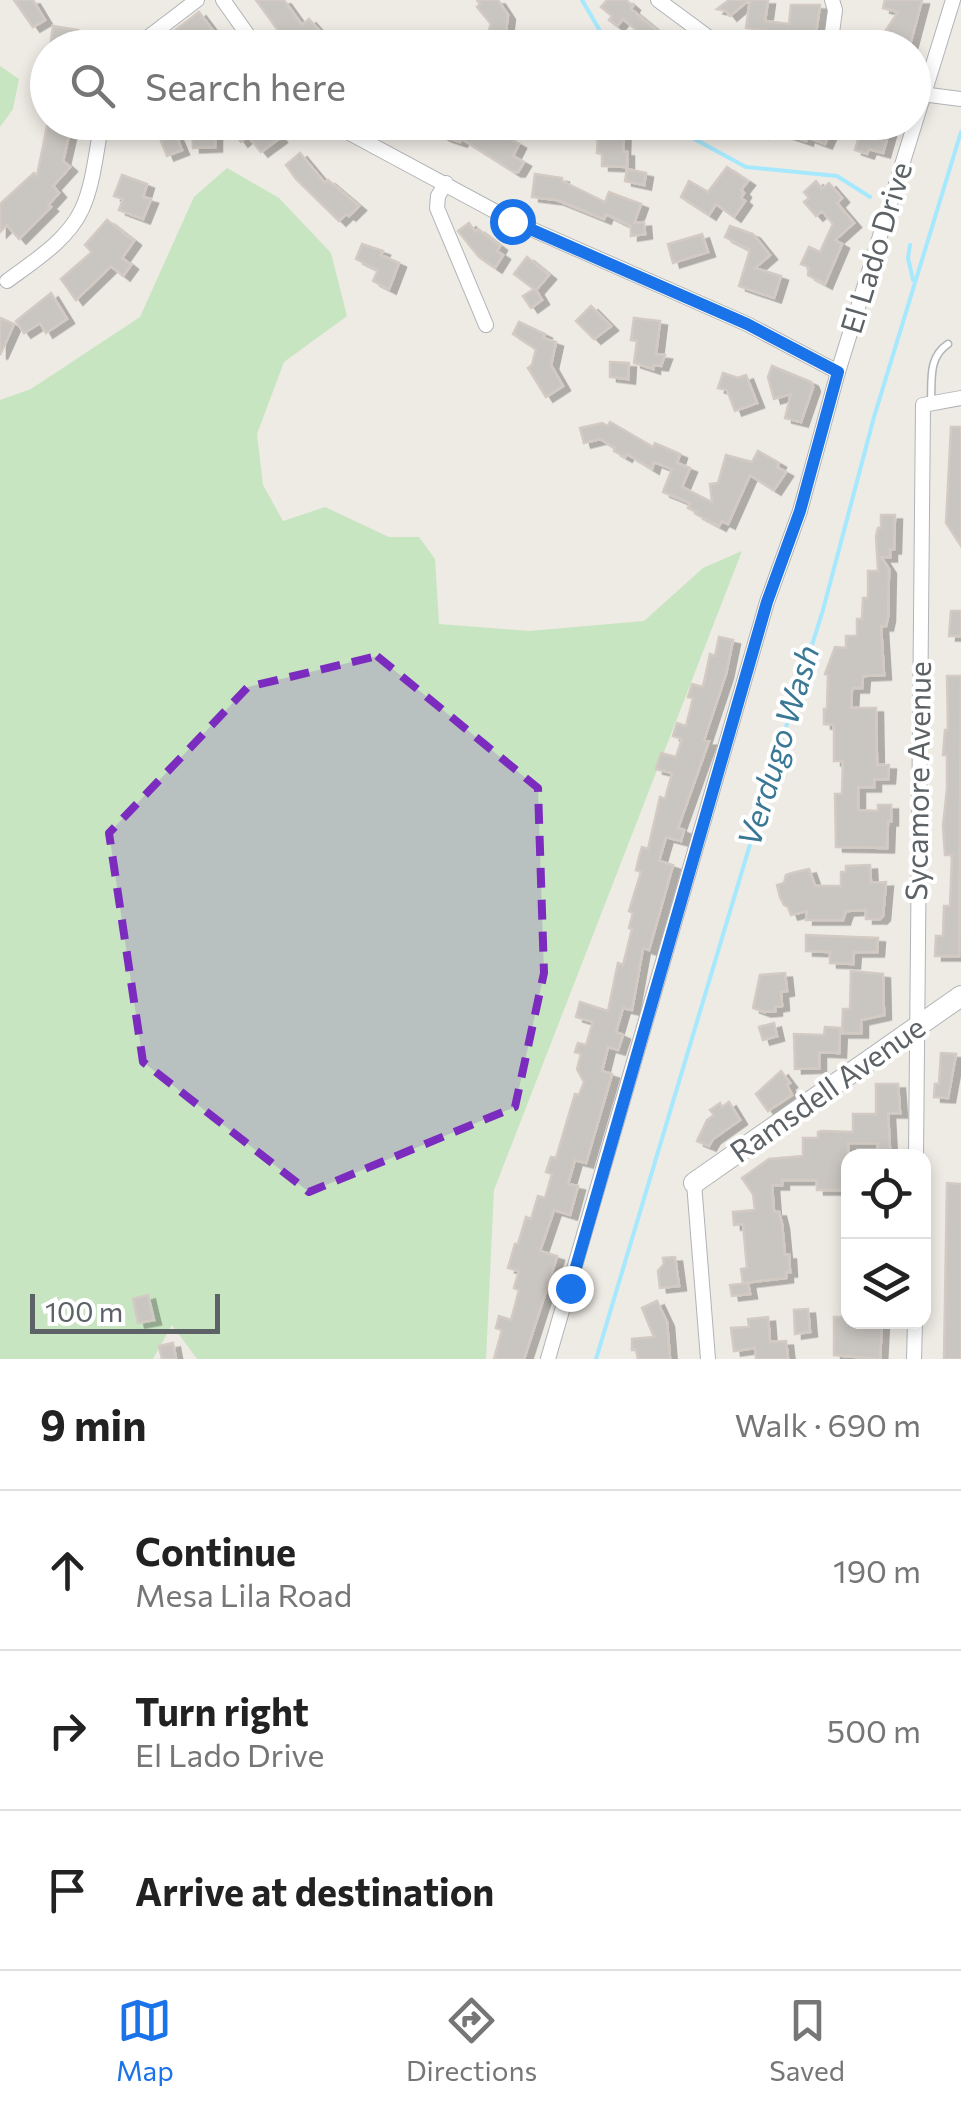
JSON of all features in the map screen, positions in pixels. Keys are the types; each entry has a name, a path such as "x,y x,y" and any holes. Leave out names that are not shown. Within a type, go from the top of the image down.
{"street":[{"path":"157,30 196,0"},
{"path":"223,0 244,30"},
{"path":"658,0 699,30"},
{"path":"832,0 832,30"},
{"name":"El Lado Drive","path":"931,61 953,0"},
{"path":"931,95 960,99"},
{"path":"7,281 51,247 83,207 98,140"},
{"path":"364,140 512,221 747,324 838,372"},
{"name":"El Lado Drive","path":"548,1359 767,602 800,511 906,140"},
{"path":"446,183 438,196 437,208 486,326"},
{"path":"927,404 961,398"},
{"name":"Sycamore Avenue","path":"916,1149 927,404"},
{"name":"Ramsdell Avenue","path":"694,1183 961,996"},
{"path":"694,1183 708,1359"},
{"path":"914,1359 915,1329"}],"lane":[{"path":"927,404 936,356 948,344"}],"highlighted area":[{"path":"377,656 538,788 544,973 515,1107 309,1192 143,1062 109,833 248,687"}],"green space":[{"path":"0,66 19,79 13,109 0,127"},
{"path":"227,168 279,198 331,253 347,316 284,362 257,434 263,485 283,521 325,507 389,537 419,537 435,559 439,624 529,631 644,621 703,568 742,551 494,1190 486,1359 197,1359 172,1325 153,1359 0,1359 0,400 31,389 140,317 194,197"}],"building":[{"path":"14,0 33,0 45,20 33,27"},
{"path":"256,0 284,0 302,25 309,19 319,30 278,30"},
{"path":"477,0 498,0 508,15 506,30 489,30 491,24 477,7"},
{"path":"607,0 626,0 656,30 636,30 623,19 617,26 601,7"},
{"path":"729,0 749,0 730,16 717,9"},
{"path":"750,0 768,0 765,21 789,24 791,5 820,5 816,30 746,28"},
{"path":"885,0 922,0 914,30 886,30 898,12 883,8"},
{"path":"199,12 212,30 176,30"},
{"path":"44,140 68,140 63,161 70,167 53,186 59,193 48,205 51,207 19,239 7,225 0,232 0,204 34,173 37,176"},
{"path":"178,140 182,150 167,156 161,141"},
{"path":"193,140 215,140 215,147 193,148"},
{"path":"251,140 277,140 261,152"},
{"path":"464,140 512,140 519,144 513,156 524,162 514,172"},
{"path":"598,140 623,140 627,167 602,166 602,154 597,153"},
{"path":"858,140 887,140 883,153 855,150"},
{"path":"300,153 325,183 328,180 359,206 349,216 346,214 339,221 296,179 286,165"},
{"path":"727,167 748,181 741,190 745,201 734,217 716,204 709,215 681,197 689,181 708,192"},
{"path":"627,169 646,173 644,185 625,181"},
{"path":"535,174 562,178 605,202 609,192 641,204 634,223 644,222 645,234 631,236 631,226 606,214 604,219 557,200 532,197"},
{"path":"122,175 147,184 143,197 151,199 143,219 119,210 123,199 114,196"},
{"path":"816,181 822,189 829,183 842,198 837,203 854,223 835,240 842,244 825,284 808,275 809,267 801,264 809,247 820,252 833,224 822,211 816,216 804,202 809,198 804,192"},
{"path":"107,220 134,241 122,258 131,265 123,276 111,266 76,300 61,279 92,252 85,245"},
{"path":"469,223 475,232 478,229 500,246 497,251 503,255 495,268 479,257 458,231"},
{"path":"730,226 753,234 770,255 755,268 781,276 774,298 739,286 750,250 725,237"},
{"path":"702,234 708,252 673,263 668,244"},
{"path":"362,244 383,251 381,255 399,263 389,289 373,281 378,270 356,259"},
{"path":"527,257 549,275 536,290 542,300 531,308 523,296 534,289 514,274"},
{"path":"51,293 67,319 46,333 40,323 24,333 16,321"},
{"path":"591,306 611,326 594,339 576,321"},
{"path":"0,318 14,324 0,355"},
{"path":"634,318 660,321 656,354 665,355 661,366 653,365 653,369 634,363"},
{"path":"519,322 556,342 551,365 563,386 546,397 528,368 536,349 513,334"},
{"path":"610,362 629,363 628,379 610,377"},
{"path":"772,366 811,382 813,387 801,422 785,418 791,394 774,399 768,377"},
{"path":"723,373 738,378 746,375 757,403 735,411 727,390 718,388"},
{"path":"610,422 653,447 655,443 680,454 677,463 690,468 682,487 712,502 710,484 718,483 726,455 752,462 758,451 786,472 774,490 750,475 728,524 722,521 719,526 688,508 690,503 663,492 672,469 654,462 652,469 614,451 600,439 584,443 580,428 602,423 608,426"},
{"path":"951,427 961,427 961,546 946,523"},
{"path":"881,515 895,515 894,549 890,549 890,557 881,557 889,569 888,617 886,626 881,626 884,675 863,676 862,688 852,688 851,708 876,708 877,765 889,765 888,779 874,779 874,787 858,787 858,810 878,811 878,805 891,805 891,821 887,848 836,847 835,794 842,794 843,761 834,761 834,725 824,724 828,675 825,674 835,647 846,648 846,636 857,636 863,598 868,598 868,571 878,571 876,536 881,528"},
{"path":"951,611 961,611 961,636 949,636"},
{"path":"719,637 733,640 726,674 704,740 709,741 678,828 684,830 681,841 666,837 659,861 673,865 649,950 643,948 632,1010 623,1008 616,1032 623,1035 618,1050 608,1047 602,1071 612,1074 586,1163 575,1160 568,1184 578,1186 570,1215 554,1210 540,1251 557,1256 551,1276 524,1359 494,1359 502,1330 496,1328 499,1316 511,1320 519,1290 514,1288 519,1271 508,1268 515,1244 526,1217 531,1219 538,1196 545,1198 552,1174 546,1172 551,1157 556,1158 575,1094 579,1095 584,1082 577,1069 581,1054 575,1052 578,1043 586,1045 593,1022 576,1017 580,1002 608,1011 618,963 623,965 632,929 629,928 633,913 629,911 641,872 636,870 639,857 642,847 648,849 660,797 665,799 672,773 656,769 661,753 676,757 682,739 673,736 677,723 686,726 692,684 703,687 710,654 715,656"},
{"path":"947,676 961,676 959,956 935,956 936,936 943,936 944,906 950,906 952,855 945,855 943,826 947,789 947,755 943,755 948,730"},
{"path":"870,865 871,883 886,882 880,919 866,919 866,910 846,911 843,920 806,920 807,911 791,915 780,897 777,885 784,883 786,875 809,869 815,886 841,886 841,872 846,872 846,866"},
{"path":"806,935 878,938 877,952 854,952 853,964 830,963 830,952 806,951"},
{"path":"851,971 883,974 884,1015 861,1020 861,1033 842,1033 843,1009 850,1009"},
{"path":"785,973 787,991 781,992 782,1006 764,1012 753,1008 760,975"},
{"path":"774,1023 777,1036 763,1040 759,1027"},
{"path":"825,1027 840,1028 839,1053 819,1052 819,1068 795,1069 794,1034 824,1035"},
{"path":"941,1053 956,1054 948,1098 934,1097"},
{"path":"781,1071 790,1083 787,1085 792,1095 768,1111 756,1094"},
{"path":"876,1084 898,1084 900,1113 888,1113 890,1149 878,1149 878,1143 848,1143 848,1149 841,1149 841,1190 817,1190 817,1180 782,1180 782,1185 772,1185 774,1212 779,1212 790,1272 786,1272 786,1278 743,1283 741,1269 747,1268 743,1224 734,1225 733,1212 755,1210 753,1194 742,1178 769,1159 803,1156 803,1138 818,1138 822,1131 853,1132 853,1114 876,1114"},
{"path":"729,1102 740,1120 709,1146 697,1141 707,1120 714,1115 710,1110"},
{"path":"947,1183 961,1184 961,1359 944,1359"},
{"path":"675,1257 679,1286 660,1288 658,1271 664,1264 663,1258"},
{"path":"748,1283 750,1294 732,1296 730,1285"},
{"path":"148,1295 154,1320 138,1323 133,1299"},
{"path":"657,1301 667,1322 670,1359 638,1359 636,1350 632,1350 632,1339 654,1337 642,1308"},
{"path":"808,1309 810,1332 795,1334 794,1310"},
{"path":"768,1317 770,1342 786,1341 788,1359 756,1359 755,1348 734,1351 731,1328 749,1327 748,1319"},
{"path":"834,1317 841,1317 841,1329 882,1329 880,1359 834,1355"},
{"path":"173,1343 176,1359 162,1359 159,1346"}],"waterway":[{"path":"582,0 600,30"},
{"name":"Verdugo Wash","path":"596,1359 823,610 874,417 961,132"},
{"path":"696,140 746,167 837,176 870,197"},
{"path":"910,245 908,258 913,280"}],"route":[{"path":"512,221 747,324 838,372 800,511 767,602 570,1288"}]}
